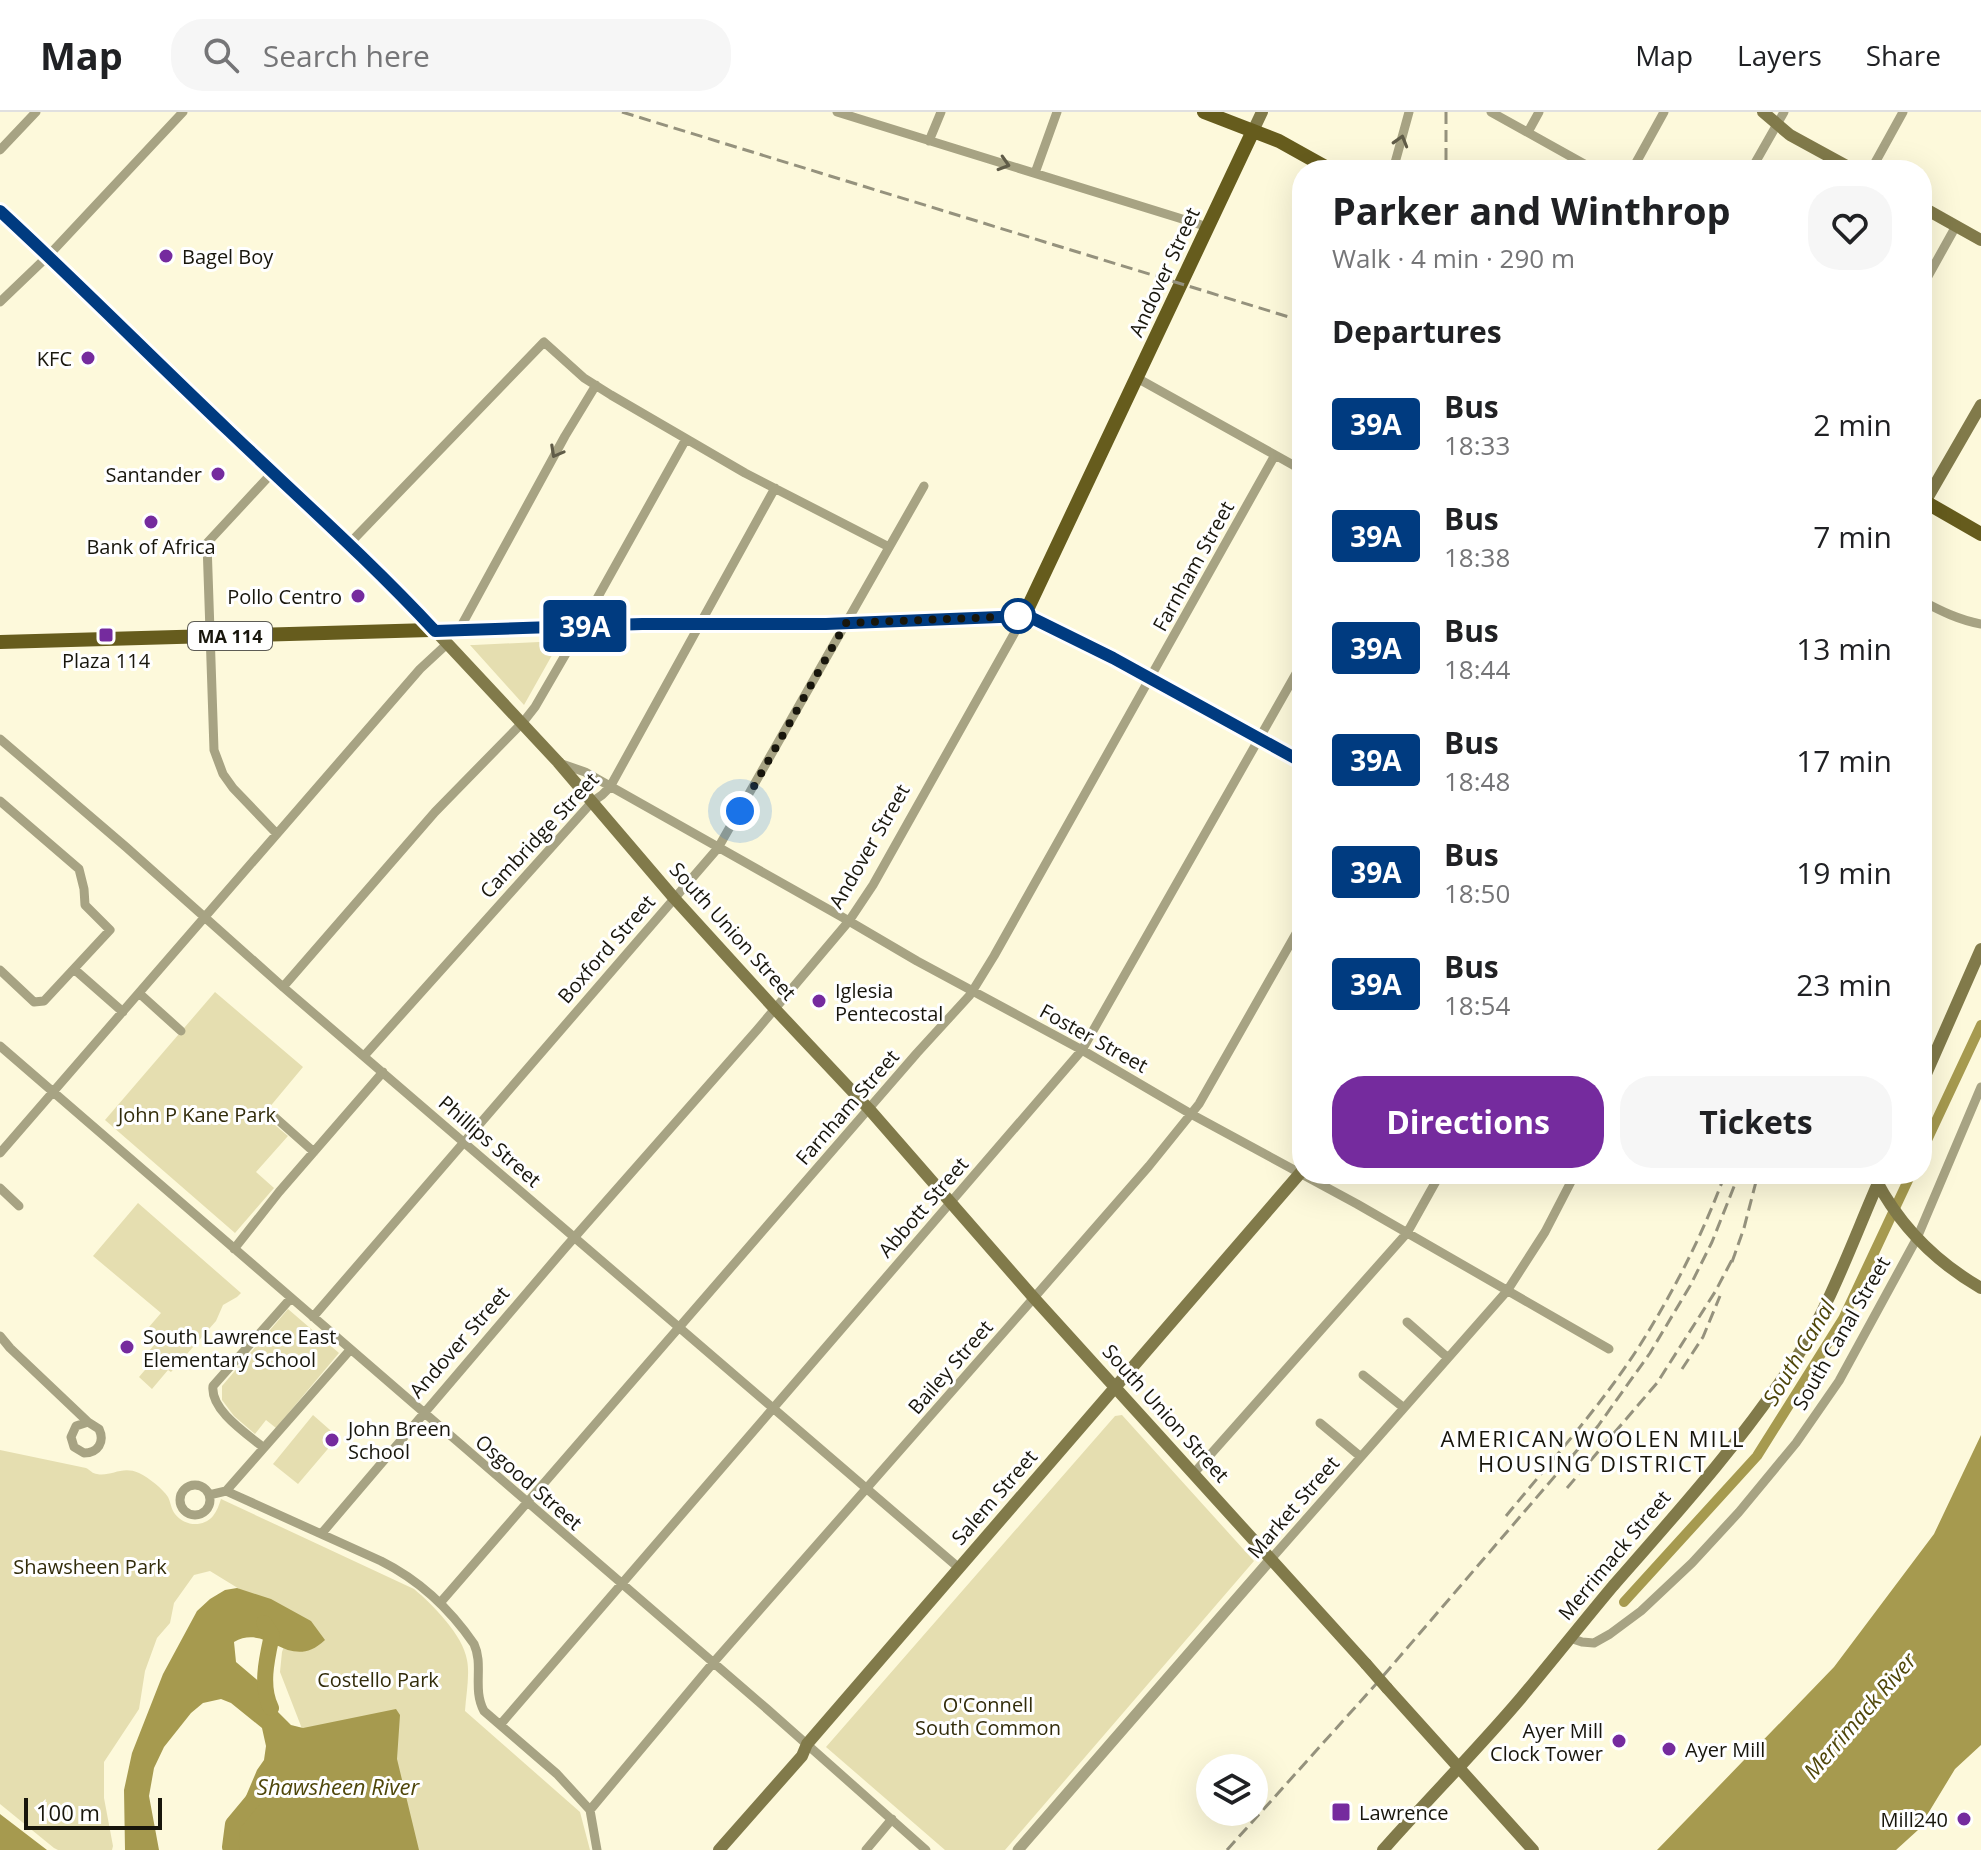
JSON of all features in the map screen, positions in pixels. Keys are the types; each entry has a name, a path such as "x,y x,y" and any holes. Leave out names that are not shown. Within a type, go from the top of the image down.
{"main road":[{"path":"1204,112 1279,141 1313,160"},
{"name":"Andover Street","path":"1024,616 1262,112"},
{"path":"1763,112 1790,135 1836,160"},
{"name":"South Union Street","path":"0,211 395,588 558,762 674,898 869,1109 1034,1298 1533,1850"},
{"path":"1932,213 1981,240"},
{"path":"1932,488 1981,405"},
{"path":"1932,508 1981,534"},
{"name":"MA 114","path":"0,642 582,626 846,623 1024,616 1113,658 1292,757"},
{"path":"1932,1060 1981,949"},
{"name":"Salem Street","path":"719,1850 1292,1182"},
{"name":"Merrimack Street","path":"1383,1850 1520,1699 1759,1412 1788,1369 1833,1290 1878,1184"},
{"path":"1881,1184 1914,1234 1946,1265 1981,1288"}],"street":[{"path":"0,150 36,112"},
{"path":"0,302 48,256 183,112"},
{"path":"837,112 1208,227"},
{"path":"929,141 941,112"},
{"path":"1035,173 1057,112"},
{"path":"1396,160 1409,112"},
{"path":"1491,112 1577,160"},
{"path":"1528,132 1539,112"},
{"path":"1638,160 1664,112"},
{"path":"1757,160 1784,112"},
{"path":"1877,160 1903,112"},
{"path":"1932,269 1956,226"},
{"path":"348,545 544,342 584,378 686,439 889,547"},
{"path":"1137,378 1292,464"},
{"path":"459,630 596,385"},
{"path":"283,987 435,812 535,707 686,439"},
{"name":"Farnham Street","path":"440,1603 972,991 1275,455"},
{"path":"272,473 207,543 214,750 223,774 233,788 277,834"},
{"name":"Boxford Street","path":"313,1317 718,848 924,486"},
{"name":"Cambridge Street","path":"364,1056 592,802 610,787 775,488"},
{"path":"1932,606 1964,621 1981,624"},
{"name":"Andover Street","path":"322,1533 849,921 873,885 1024,616"},
{"path":"0,1153 420,669 447,644"},
{"name":"Abbott Street","path":"500,1725 1069,1068 1292,681"},
{"name":"Phillips Street","path":"0,739 283,987 959,1568"},
{"name":"Foster Street","path":"558,762 585,772 917,961 1292,1167"},
{"path":"0,801 79,869 85,905 110,930 44,1001 34,1002 0,970"},
{"name":"Bailey Street","path":"590,1810 713,1663 867,1490 1191,1114 1292,941"},
{"path":"74,969 123,1012"},
{"path":"140,994 181,1031"},
{"name":"Osgood Street","path":"0,1046 926,1850"},
{"path":"234,1249 383,1072"},
{"name":"South Canal Street","path":"1570,1638 1594,1643 1641,1611 1692,1563 1796,1443 1839,1381 1914,1234 1981,1087"},
{"path":"269,1112 314,1152"},
{"name":"Foster Street","path":"1322,1184 1609,1349"},
{"path":"1194,1473 1407,1233 1434,1184"},
{"name":"Market Street","path":"1018,1850 1507,1291 1545,1232 1570,1184"},
{"path":"0,1188 19,1206"},
{"path":"264,1448 222,1412 213,1399 213,1386 291,1298"},
{"path":"1407,1322 1448,1358"},
{"path":"0,1336 88,1422"},
{"path":"209,1495 226,1491 350,1350"},
{"path":"1363,1375 1404,1408"},
{"path":"1320,1423 1361,1457"},
{"path":"226,1491 396,1569 428,1591 478,1652 479,1703 484,1711 557,1774 590,1810 597,1850"},
{"path":"866,1850 892,1819"}],"green space":[{"path":"560,641 524,705 470,645 474,645"},
{"name":"John P Kane Park","path":"215,992 303,1067 263,1115 288,1136 256,1172 274,1188 235,1233 105,1120"},
{"path":"138,1203 241,1293 223,1305 216,1321 152,1389 139,1377 156,1357 149,1351 155,1344 150,1339 155,1332 149,1327 161,1313 93,1256"},
{"path":"288,1309 339,1353 276,1428 266,1420 255,1434 234,1416 222,1400 222,1386"},
{"path":"313,1415 338,1437 298,1484 273,1464"},
{"name":"O'Connell South Common","path":"1122,1415 1254,1561 1005,1850 945,1850 826,1747 1115,1416"},
{"path":"0,1450 86,1468 96,1474 127,1470 139,1473 162,1490 175,1514 188,1523 199,1524 209,1520 221,1499 414,1589 446,1621 464,1650 468,1672 465,1711 580,1812 590,1850 406,1850 306,1739 280,1672 288,1635 270,1608 210,1571 194,1575 174,1603 170,1623 157,1638 145,1671 139,1709 104,1762 104,1798 112,1850 54,1848 0,1804"}],"water":[{"name":"Merrimack River","path":"1981,1435 1981,1745 1955,1769 1918,1830 1896,1850 1657,1850 1834,1667 1934,1534"},
{"name":"Shawsheen River","path":"237,1588 271,1599 311,1621 325,1640 312,1649 300,1652 258,1638 234,1642 236,1662 270,1691 276,1710 291,1725 303,1728 396,1709 400,1715 397,1759 419,1850 236,1850 241,1808 264,1760 266,1746 262,1728 231,1703 221,1699 203,1703 191,1713 164,1747 154,1768 149,1796 159,1850 125,1850 124,1790 132,1753 163,1674 197,1611 225,1590"},
{"path":"0,1814 47,1850 0,1850"}],"waterway":[{"name":"South Canal","path":"1932,1130 1981,1025"},
{"name":"South Canal","path":"1624,1602 1757,1456 1843,1319 1906,1184"},
{"name":"Shawsheen River","path":"264,1623 272,1635 265,1681 271,1708"},
{"name":"Shawsheen River","path":"232,1850 233,1824 253,1800"}],"railway":[{"path":"622,112 1292,318"},
{"path":"1446,112 1446,160"},
{"path":"1506,1516 1593,1411 1640,1345 1687,1262 1721,1184"},
{"path":"1227,1850 1377,1683 1598,1426 1650,1353 1690,1286 1735,1184"},
{"path":"1732,1262 1755,1184"},
{"path":"1567,1488 1657,1383 1715,1292 1735,1254"},
{"path":"1682,1369 1703,1337 1720,1296"}],"bus line":[{"name":"39A","path":"0,211 395,588 435,631 642,624 826,624 1024,616 1113,658 1292,756"}],"place":[{"name":"Bagel Boy","path":"166,256"},
{"name":"KFC","path":"88,358"},
{"name":"Santander","path":"218,474"},
{"name":"Bank of Africa","path":"151,522"},
{"name":"Pollo Centro","path":"358,596"},
{"name":"Plaza 114","path":"106,635"},
{"name":"Iglesia Pentecostal","path":"819,1001"},
{"name":"South Lawrence East Elementary School","path":"127,1347"},
{"name":"John Breen School","path":"332,1440"},
{"name":"Ayer Mill Clock Tower","path":"1619,1741"},
{"name":"Ayer Mill","path":"1669,1749"},
{"name":"Lawrence","path":"1341,1812"},
{"name":"Mill240","path":"1964,1819"}],"district":[{"name":"AMERICAN WOOLEN MILL HOUSING DISTRICT","path":"1593,1450"}],"route":[{"path":"740,811 846,623 1024,616 1018,616"}],"park label":[{"name":"Shawsheen Park","path":"90,1566"},
{"name":"Costello Park","path":"378,1679"}]}
